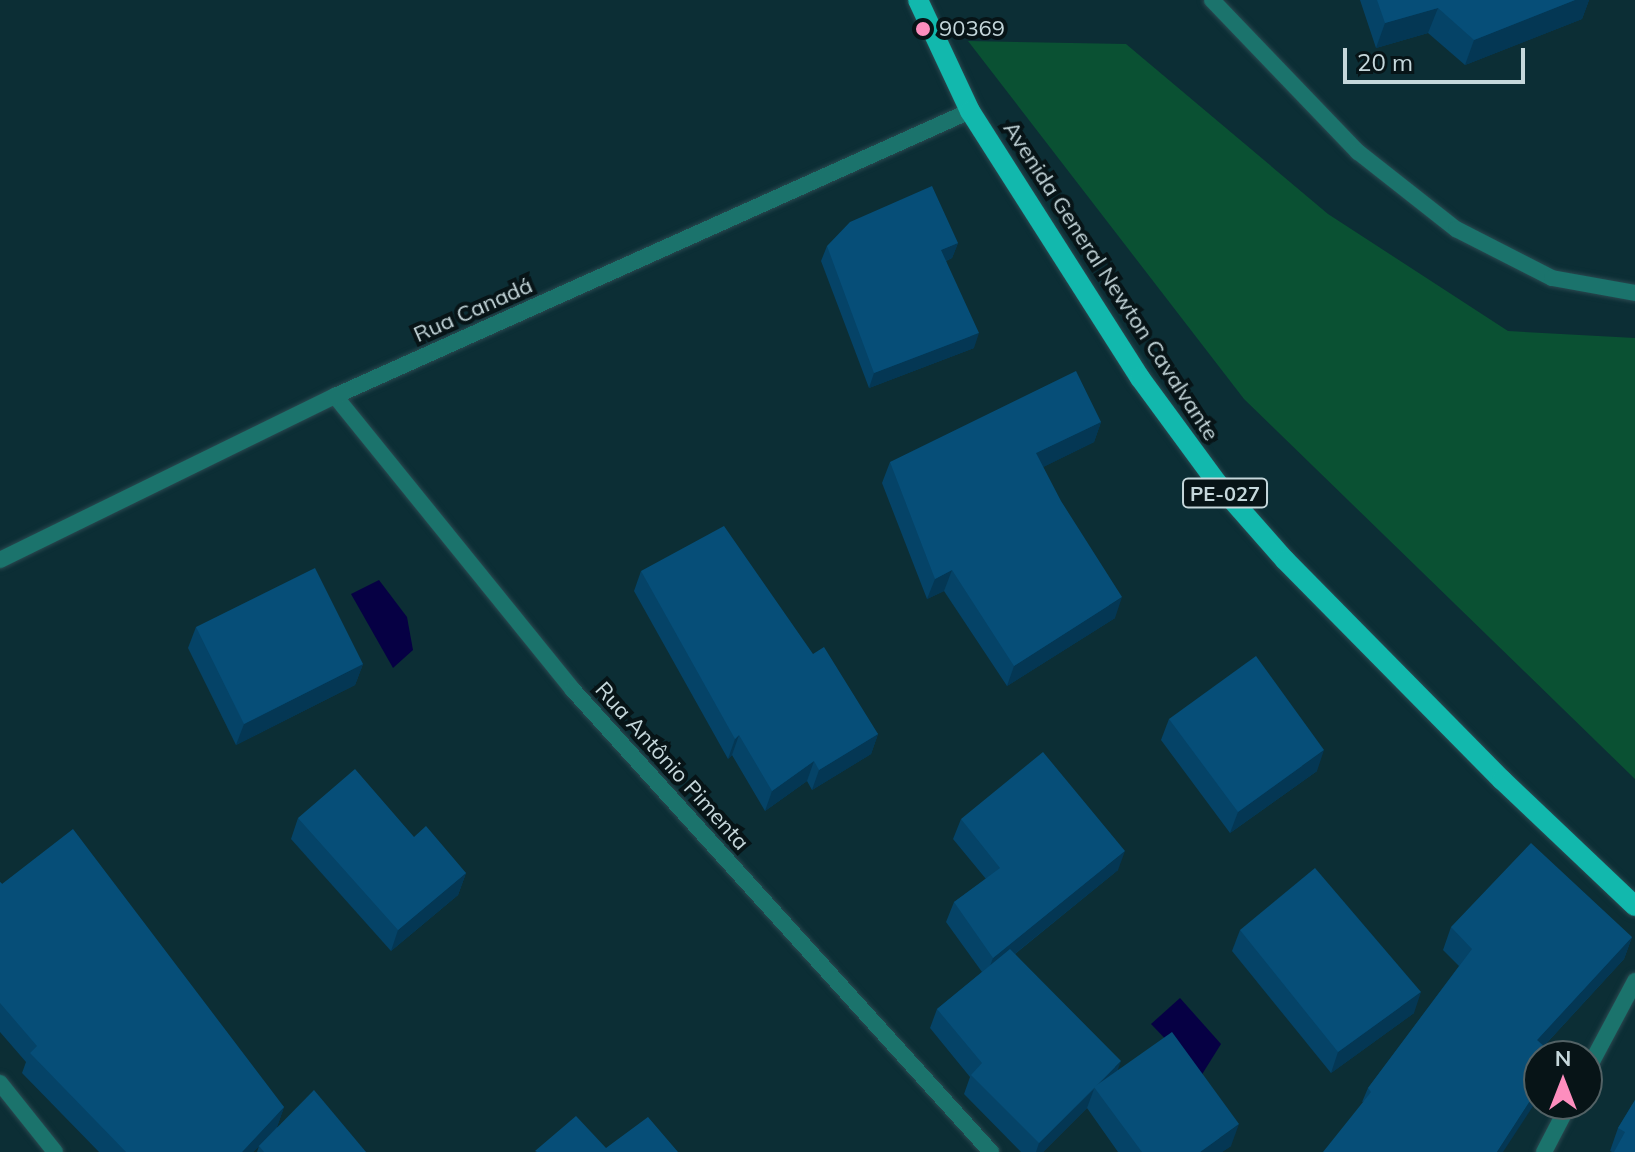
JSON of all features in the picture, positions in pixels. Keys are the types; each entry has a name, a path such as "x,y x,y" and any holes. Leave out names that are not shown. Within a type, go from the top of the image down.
{"main road":[{"name":"Avenida General Newton Cavalvante","path":"918,0 970,111 1140,378 1218,484 1285,560 1491,769 1635,906"}],"street":[{"path":"1212,0 1358,152 1456,229 1552,278 1635,293"},
{"name":"Rua Canadá","path":"0,560 335,396 970,111"},
{"name":"Rua Antônio Pimenta","path":"335,396 573,690 991,1152"},
{"path":"1603,1041 1635,981"},
{"path":"0,1083 55,1152"},
{"path":"1544,1152 1561,1120"}],"green space":[{"path":"968,41 1126,44 1328,214 1508,331 1635,338 1635,779 1244,399"}],"shaded area":[{"path":"379,580 407,617 413,650 393,668 351,594"},
{"path":"1180,998 1221,1044 1201,1076 1151,1024"}],"building":[{"path":"1377,0 1575,0 1474,40 1438,8 1385,23"},
{"path":"932,186 958,243 941,250 979,333 874,373 827,246 850,222"},
{"path":"1076,371 1101,422 1036,453 1061,501 1122,597 1014,666 952,570 935,579 890,462"},
{"path":"724,526 813,654 824,647 878,734 819,770 814,761 772,791 739,735 735,739 641,571"},
{"path":"315,568 363,664 244,724 196,627"},
{"path":"1256,656 1324,750 1238,812 1169,719"},
{"path":"1043,752 1125,851 993,958 954,902 1000,868 961,819"},
{"path":"355,769 414,837 426,826 466,873 398,930 298,818"},
{"path":"73,829 284,1107 242,1152 126,1152 30,1053 37,1046 0,1003 0,882 2,884"},
{"path":"1531,843 1632,937 1537,1040 1523,1040 1523,1112 1497,1152 1323,1152 1371,1092 1368,1088 1472,949 1451,927"},
{"path":"1315,868 1421,992 1338,1052 1240,930"},
{"path":"1010,949 1121,1061 1039,1143 971,1075 982,1063 937,1009"},
{"path":"1172,1032 1239,1124 1200,1152 1142,1152 1094,1087"},
{"path":"314,1090 366,1152 264,1152 259,1146"},
{"path":"1635,1100 1635,1152 1614,1152 1625,1132 1618,1128"},
{"path":"576,1116 606,1148 648,1117 678,1152 535,1151"}],"place":[{"name":"90369","path":"923,29"}]}
